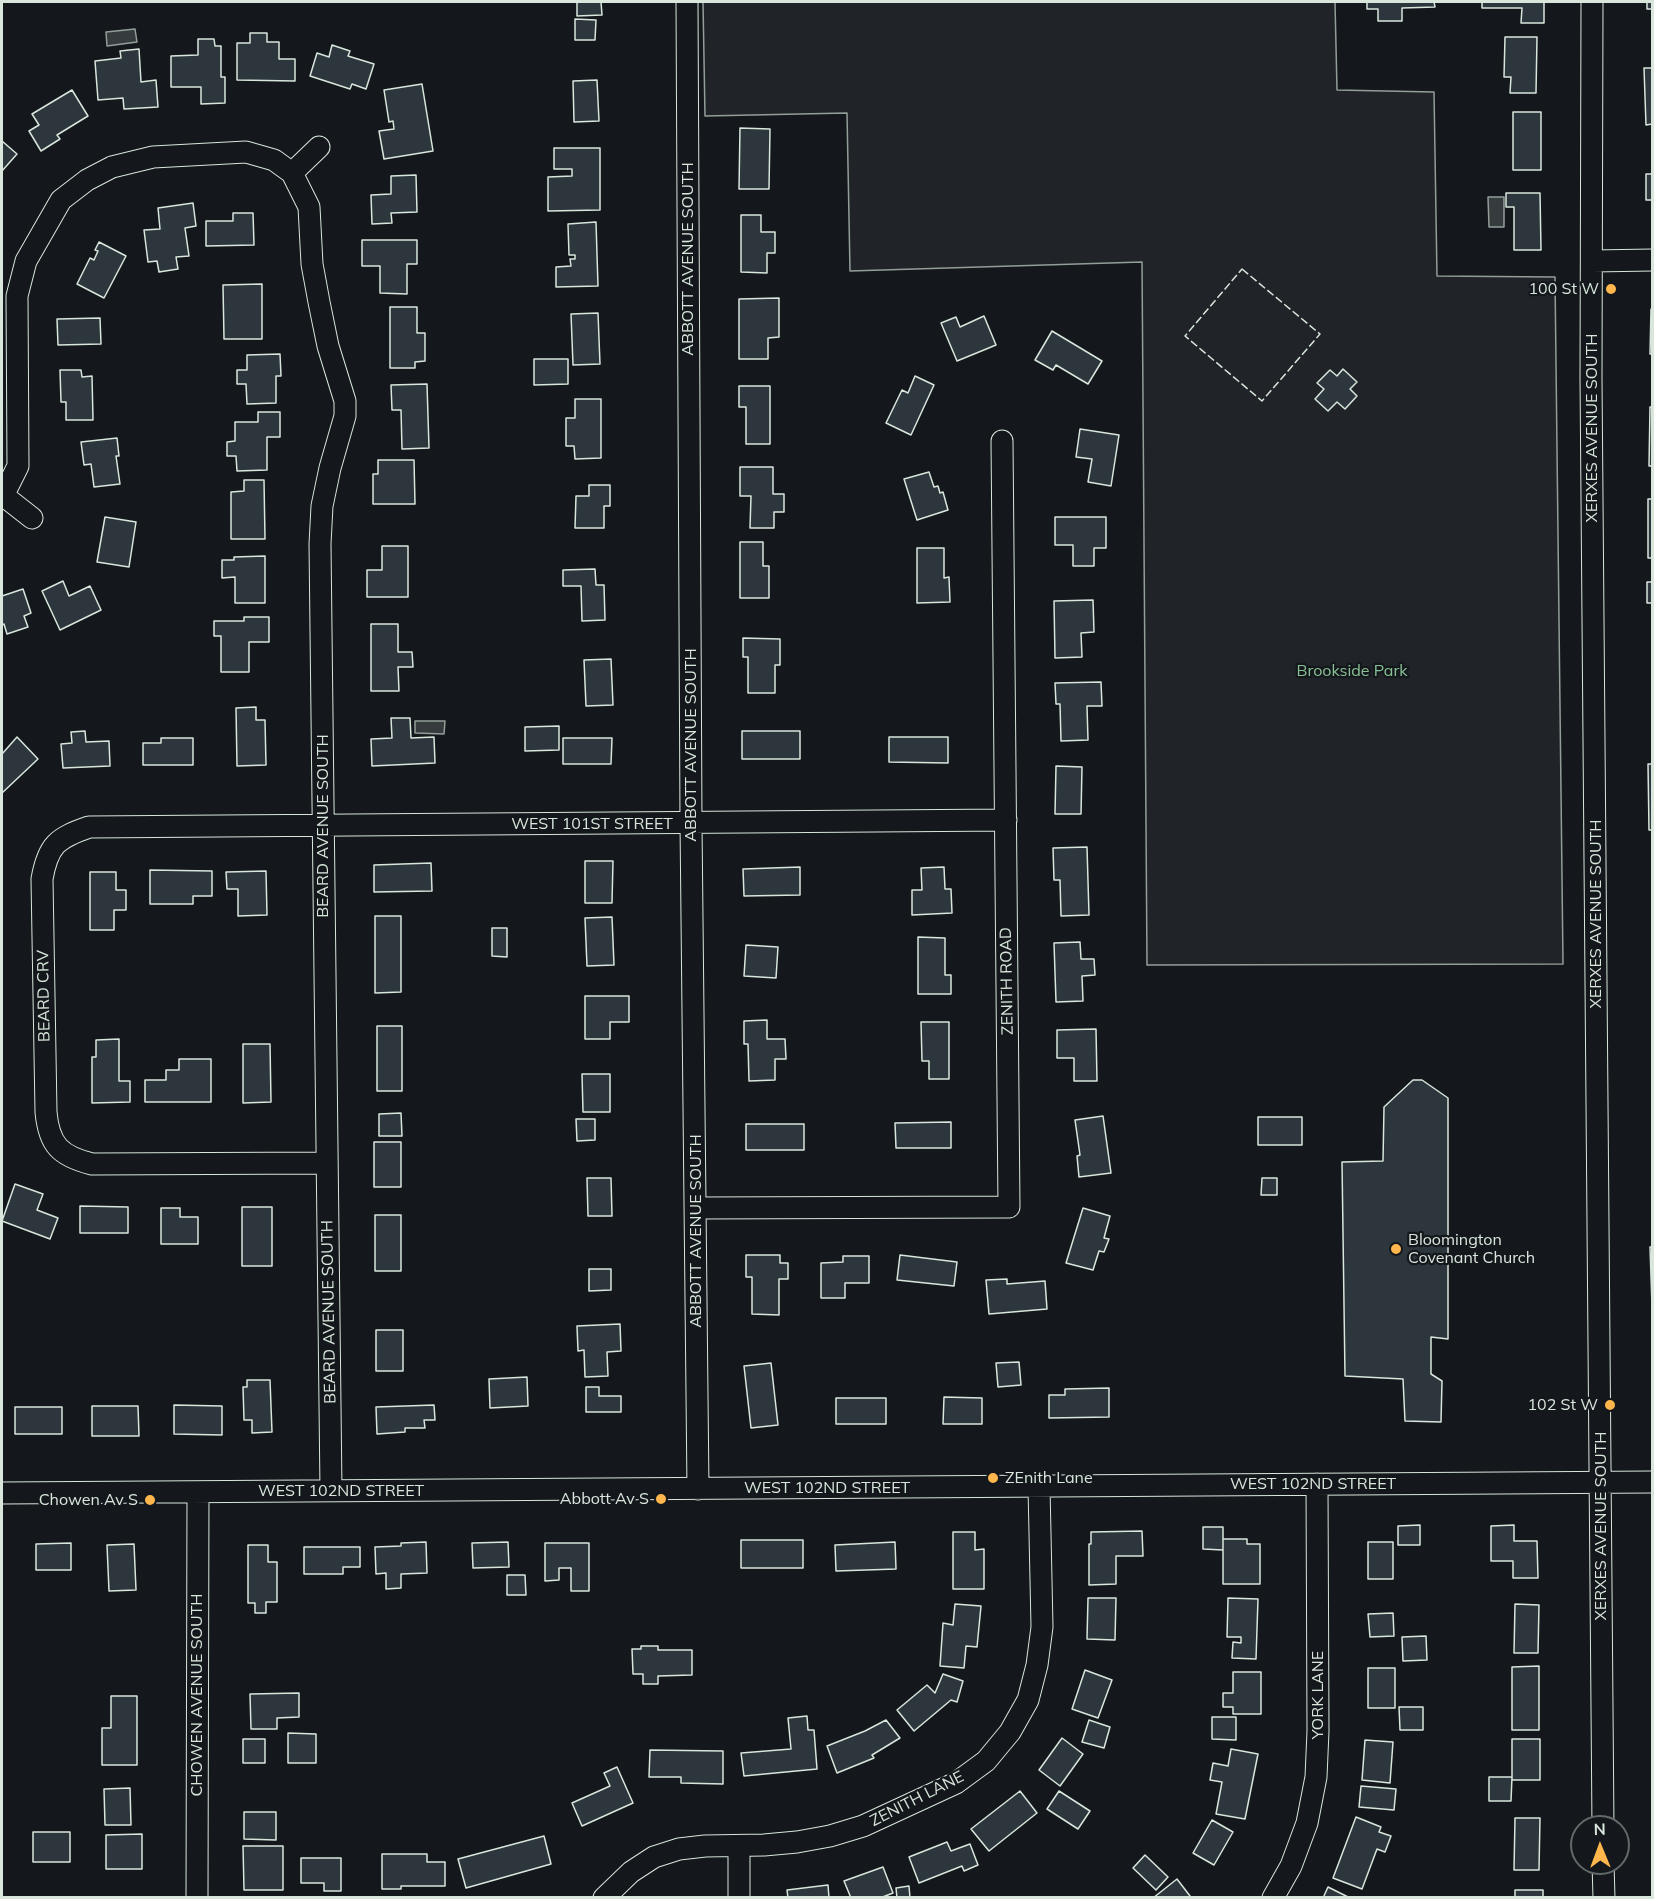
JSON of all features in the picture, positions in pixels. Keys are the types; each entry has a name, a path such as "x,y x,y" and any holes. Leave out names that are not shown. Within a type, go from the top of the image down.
{"street":[{"name":"ABBOTT AVENUE SOUTH","path":"687,2 691,823 698,1489"},
{"name":"XERXES AVENUE SOUTH","path":"1592,2 1592,425 1603,1815"},
{"path":"32,518 3,497 18,466 17,296 26,261 62,201 87,180 112,167 153,157 246,152 274,160 292,173 319,147"},
{"name":"BEARD AVENUE SOUTH","path":"292,173 309,207 312,264 319,302 328,346 345,401 345,416 330,468 322,507 320,544 331,1491"},
{"path":"1593,261 1653,260"},
{"name":"ZENITH ROAD","path":"696,1208 1009,1207 1002,441"},
{"name":"WEST 101ST STREET","path":"323,826 1006,820"},
{"name":"BEARD CRV","path":"323,826 89,827 71,833 55,844 45,860 42,879 46,1112 48,1132 58,1148 74,1159 92,1164 327,1163"},
{"name":"WEST 102ND STREET","path":"2,1493 1653,1482"},
{"name":"YORK LANE","path":"1273,1898 1291,1866 1307,1823 1316,1777 1318,1731 1317,1484"},
{"name":"ZENITH LANE","path":"604,1898 631,1872 654,1857 679,1849 797,1842 830,1836 864,1826 956,1783 986,1761 1010,1732 1028,1700 1038,1655 1042,1627 1039,1487"},
{"name":"CHOWEN AVENUE SOUTH","path":"197,1898 198,1492"},
{"path":"739,1846 739,1898"},
{"path":"1603,1875 1604,1898"}],"green space":[{"name":"Brookside Park","path":"703,2 1335,2 1337,90 1434,92 1437,276 1555,277 1563,964 1147,965 1142,262 850,271 847,113 705,116"}],"shaded area":[{"path":"135,29 137,42 107,46 106,32"},
{"path":"1488,197 1504,197 1504,227 1489,227"},
{"path":"415,721 445,721 444,734 415,733"}],"building":[{"path":"577,2 601,2 602,15 577,16"},
{"path":"1367,2 1434,2 1435,7 1402,8 1402,21 1378,21 1378,9 1367,9"},
{"path":"1482,2 1544,2 1544,23 1521,23 1522,8 1482,8"},
{"path":"1647,2 1652,2 1652,9 1647,9"},
{"path":"575,19 596,20 595,40 575,40"},
{"path":"250,33 267,33 267,42 279,42 279,59 295,59 295,81 237,80 237,43 250,43"},
{"path":"1505,37 1537,37 1536,93 1510,93 1511,77 1504,77"},
{"path":"198,39 214,39 215,46 221,46 221,77 225,77 225,103 201,104 201,87 171,87 171,56 198,55"},
{"path":"332,45 350,51 348,56 374,64 366,89 352,84 350,89 310,76 317,53 329,57"},
{"path":"139,49 141,82 156,80 158,107 124,109 123,98 98,100 95,61 121,58 120,51"},
{"path":"1644,68 1652,68 1652,124 1646,125"},
{"path":"597,80 599,121 574,122 573,81"},
{"path":"422,84 433,151 384,159 379,131 394,129 393,121 389,122 384,90"},
{"path":"72,90 88,116 57,135 60,139 41,151 29,131 39,125 32,114"},
{"path":"1513,112 1541,112 1541,170 1513,170"},
{"path":"740,128 770,129 769,189 739,189"},
{"path":"2,141 17,154 2,171"},
{"path":"554,148 600,148 600,210 548,211 548,177 572,176 572,169 554,169"},
{"path":"1646,174 1652,174 1652,200 1646,200"},
{"path":"416,175 417,212 391,213 392,223 372,224 371,195 391,194 391,176"},
{"path":"1506,193 1540,193 1541,250 1514,250 1514,207 1506,207"},
{"path":"193,203 196,226 185,228 189,256 176,257 178,269 159,272 157,261 148,262 144,230 160,229 158,208"},
{"path":"233,213 253,213 254,245 206,246 206,221 233,221"},
{"path":"741,215 761,215 761,232 775,232 775,253 767,253 767,273 741,272"},
{"path":"596,222 598,286 556,287 556,267 571,266 570,259 575,259 575,255 569,255 568,224"},
{"path":"362,240 417,240 417,264 407,264 407,294 380,293 380,266 362,266"},
{"path":"99,242 126,256 104,298 77,284 90,258 94,260"},
{"path":"262,284 262,339 224,339 223,285"},
{"path":"779,298 779,337 768,338 768,359 739,359 739,299"},
{"path":"390,307 417,307 417,333 425,333 425,361 415,362 415,368 390,368"},
{"path":"1651,309 1652,354 1650,354"},
{"path":"598,313 600,364 573,365 571,314"},
{"path":"984,316 996,345 957,361 941,323 956,317 960,327"},
{"path":"100,318 101,344 58,345 57,319"},
{"path":"1052,331 1102,361 1088,384 1056,365 1053,370 1035,360"},
{"path":"280,354 281,376 276,376 276,403 247,404 246,384 237,384 237,370 247,370 247,355"},
{"path":"534,359 568,359 568,384 534,385"},
{"path":"1343,369 1357,382 1350,389 1357,396 1345,409 1337,402 1328,411 1315,399 1324,389 1317,383 1330,370 1337,376"},
{"path":"60,370 81,370 82,377 92,376 93,420 66,420 66,402 61,402"},
{"path":"915,376 934,385 911,435 886,423 902,390 908,393"},
{"path":"427,384 429,448 402,449 401,410 392,410 391,385"},
{"path":"739,386 770,386 770,444 746,444 746,407 739,407"},
{"path":"575,399 601,399 601,458 575,459 574,446 566,446 566,418 575,418"},
{"path":"1650,407 1652,407 1652,466 1649,466"},
{"path":"258,412 280,412 280,437 267,437 267,470 237,471 236,456 227,456 227,442 235,441 235,422 258,422"},
{"path":"1080,429 1119,435 1111,486 1088,482 1092,459 1076,457"},
{"path":"117,438 119,456 116,456 120,484 94,487 91,464 84,465 81,442"},
{"path":"378,460 414,460 415,504 373,504 373,474 378,474"},
{"path":"740,467 773,467 773,494 784,494 784,512 774,512 774,528 750,528 751,496 740,496"},
{"path":"929,472 934,487 938,486 940,493 943,492 948,510 917,520 904,479"},
{"path":"244,480 264,480 265,539 231,539 231,492 244,491"},
{"path":"589,485 610,485 610,506 604,506 604,528 575,528 576,496 589,496"},
{"path":"1648,499 1652,499 1652,558 1648,558"},
{"path":"105,517 136,522 129,567 97,562"},
{"path":"1055,517 1106,517 1106,548 1094,548 1094,566 1073,566 1073,545 1055,545"},
{"path":"740,542 763,542 763,566 769,566 769,598 740,598"},
{"path":"382,546 408,546 408,597 367,597 367,570 382,570"},
{"path":"917,548 944,548 944,578 949,577 950,602 917,603"},
{"path":"265,556 265,603 235,603 235,577 222,578 222,560 234,560 234,557"},
{"path":"595,569 596,585 604,585 605,620 582,621 581,586 563,586 563,570"},
{"path":"63,581 69,596 90,586 101,610 60,630 42,591"},
{"path":"1647,582 1652,582 1652,603 1647,603"},
{"path":"23,589 31,613 24,616 28,627 7,634 4,624 2,625 2,596"},
{"path":"1093,600 1094,632 1081,633 1082,657 1055,658 1054,601"},
{"path":"244,617 269,617 269,642 249,642 249,672 221,672 221,636 214,636 214,621 244,621"},
{"path":"371,624 398,624 398,652 412,652 413,667 398,667 399,691 371,691"},
{"path":"743,638 780,639 780,665 775,665 775,693 748,693 748,657 743,657"},
{"path":"611,659 613,705 586,706 584,660"},
{"path":"1101,682 1102,706 1087,706 1088,740 1061,741 1060,704 1056,704 1055,683"},
{"path":"256,707 256,720 265,720 266,765 237,766 236,708"},
{"path":"391,718 410,718 411,738 434,737 435,763 372,766 371,739 392,738"},
{"path":"559,726 559,750 525,751 525,727"},
{"path":"85,731 86,742 109,741 110,766 63,768 61,744 72,743 71,732"},
{"path":"742,731 800,731 800,759 742,759"},
{"path":"17,737 38,759 2,793 2,754"},
{"path":"889,737 948,737 948,763 889,762"},
{"path":"161,738 193,738 193,765 143,765 143,743 161,743"},
{"path":"563,738 612,738 611,764 563,764"},
{"path":"1648,764 1652,764 1652,830 1649,830"},
{"path":"1056,766 1082,767 1081,814 1055,814"},
{"path":"1087,847 1089,915 1061,916 1060,880 1054,880 1053,848"},
{"path":"585,861 613,861 612,903 585,903"},
{"path":"431,863 432,891 374,892 374,865"},
{"path":"800,867 800,895 744,896 743,869"},
{"path":"944,867 945,889 951,889 952,913 912,915 912,890 922,890 921,868"},
{"path":"150,870 212,871 212,896 193,896 193,904 150,904"},
{"path":"266,871 267,915 238,916 238,889 227,889 226,872"},
{"path":"90,872 116,872 116,890 126,890 126,910 114,910 114,930 90,930"},
{"path":"375,916 401,916 401,992 375,993"},
{"path":"612,917 614,965 587,966 585,918"},
{"path":"492,928 507,928 507,957 492,956"},
{"path":"918,937 945,938 945,975 951,975 951,994 918,994"},
{"path":"1080,942 1081,959 1094,959 1095,975 1082,976 1083,1001 1056,1002 1054,943"},
{"path":"746,945 778,947 776,978 744,976"},
{"path":"585,996 629,996 629,1022 610,1022 610,1039 585,1039"},
{"path":"767,1020 767,1039 785,1039 786,1059 775,1059 775,1080 749,1081 748,1044 744,1044 744,1021"},
{"path":"921,1022 949,1022 949,1079 929,1079 929,1061 922,1061"},
{"path":"377,1026 402,1026 402,1091 377,1091"},
{"path":"1096,1029 1097,1081 1074,1081 1074,1058 1057,1058 1057,1030"},
{"path":"119,1039 119,1081 130,1081 130,1102 92,1103 92,1057 96,1057 96,1040"},
{"path":"243,1044 270,1044 271,1102 243,1103"},
{"path":"179,1059 211,1059 211,1102 145,1102 145,1080 166,1080 166,1070 179,1070"},
{"path":"582,1074 610,1074 610,1112 583,1112"},
{"name":"Bloomington Covenant Church","path":"1413,1080 1422,1080 1448,1098 1448,1339 1431,1337 1431,1374 1442,1381 1441,1422 1405,1421 1403,1379 1345,1376 1342,1162 1383,1161 1384,1107"},
{"path":"401,1113 402,1136 379,1136 379,1114"},
{"path":"1103,1116 1111,1173 1079,1177 1077,1156 1080,1155 1075,1120"},
{"path":"1258,1117 1302,1117 1302,1145 1258,1145"},
{"path":"576,1119 595,1119 595,1140 577,1141"},
{"path":"951,1122 951,1148 896,1148 895,1123"},
{"path":"746,1124 804,1124 804,1150 746,1150"},
{"path":"374,1142 401,1142 401,1187 374,1187"},
{"path":"587,1178 611,1178 612,1216 588,1216"},
{"path":"1262,1178 1277,1178 1277,1195 1261,1195"},
{"path":"15,1184 43,1194 37,1210 58,1218 50,1239 2,1221"},
{"path":"80,1206 128,1207 128,1233 80,1233"},
{"path":"242,1207 272,1207 272,1266 242,1266"},
{"path":"161,1208 180,1208 180,1217 198,1217 198,1244 161,1244"},
{"path":"1083,1208 1110,1216 1104,1238 1109,1239 1104,1252 1099,1251 1093,1270 1066,1263"},
{"path":"375,1215 401,1215 401,1271 375,1271"},
{"path":"1650,1247 1652,1247 1652,1306"},
{"path":"746,1255 780,1255 780,1263 788,1263 788,1279 779,1279 779,1315 752,1314 752,1277 746,1277"},
{"path":"900,1255 957,1262 954,1286 897,1280"},
{"path":"843,1256 869,1256 869,1283 845,1283 845,1298 821,1298 821,1263 843,1262"},
{"path":"589,1269 611,1269 611,1290 589,1291"},
{"path":"1007,1279 1007,1284 1045,1281 1047,1309 989,1314 986,1280"},
{"path":"620,1324 621,1351 607,1352 608,1376 585,1377 584,1350 578,1351 577,1326"},
{"path":"376,1330 403,1330 403,1371 376,1371"},
{"path":"1019,1362 1021,1385 998,1387 996,1363"},
{"path":"771,1363 778,1425 751,1428 744,1366"},
{"path":"527,1377 528,1406 490,1408 489,1379"},
{"path":"247,1380 270,1380 272,1432 252,1433 252,1420 244,1420 243,1387 247,1387"},
{"path":"586,1387 599,1387 599,1396 621,1396 621,1412 586,1412"},
{"path":"1109,1388 1109,1417 1049,1418 1049,1395 1065,1395 1065,1389"},
{"path":"944,1397 982,1398 982,1424 943,1424"},
{"path":"836,1398 886,1398 886,1424 836,1424"},
{"path":"174,1405 222,1406 222,1435 174,1434"},
{"path":"434,1405 435,1420 424,1420 425,1428 405,1428 405,1432 377,1434 376,1407"},
{"path":"92,1406 138,1406 139,1436 92,1436"},
{"path":"15,1407 62,1407 62,1434 15,1434"},
{"path":"1420,1525 1420,1545 1398,1545 1398,1526"},
{"path":"1514,1525 1514,1541 1537,1541 1538,1578 1513,1578 1513,1561 1491,1561 1491,1526"},
{"path":"1203,1527 1223,1527 1223,1550 1203,1549"},
{"path":"1142,1531 1143,1556 1116,1556 1116,1584 1089,1585 1091,1532"},
{"path":"953,1532 975,1532 975,1550 984,1549 984,1589 953,1589"},
{"path":"1223,1539 1247,1539 1247,1544 1260,1544 1260,1584 1223,1584"},
{"path":"741,1540 803,1540 803,1568 741,1568"},
{"path":"426,1542 427,1573 401,1574 401,1588 386,1589 386,1573 376,1574 375,1547"},
{"path":"508,1542 509,1567 473,1568 472,1543"},
{"path":"895,1542 896,1569 836,1571 835,1545"},
{"path":"1368,1542 1393,1542 1393,1579 1368,1579"},
{"path":"71,1543 71,1570 36,1570 36,1544"},
{"path":"545,1543 589,1543 589,1591 571,1591 571,1568 559,1568 559,1580 545,1581"},
{"path":"134,1544 136,1590 109,1591 107,1545"},
{"path":"248,1545 268,1545 268,1562 277,1562 277,1602 266,1602 266,1613 255,1613 255,1603 248,1603"},
{"path":"304,1547 360,1547 360,1567 343,1567 343,1574 304,1574"},
{"path":"507,1575 525,1575 526,1595 507,1595"},
{"path":"1088,1598 1116,1598 1115,1640 1087,1639"},
{"path":"1228,1598 1258,1599 1256,1659 1232,1658 1233,1642 1241,1643 1241,1637 1227,1637"},
{"path":"955,1604 981,1606 977,1647 966,1646 964,1668 940,1666 943,1623 953,1625"},
{"path":"1515,1604 1539,1605 1538,1653 1514,1653"},
{"path":"1393,1613 1394,1636 1370,1637 1368,1614"},
{"path":"1426,1636 1427,1660 1403,1661 1402,1637"},
{"path":"641,1646 658,1646 658,1650 692,1650 692,1675 658,1676 658,1684 643,1684 643,1674 633,1674 632,1649 641,1649"},
{"path":"1539,1666 1539,1730 1512,1730 1512,1667"},
{"path":"1368,1668 1395,1668 1395,1708 1368,1708"},
{"path":"1085,1670 1112,1680 1098,1718 1072,1709"},
{"path":"1233,1672 1261,1672 1261,1714 1233,1714 1233,1707 1223,1707 1223,1693 1233,1693"},
{"path":"943,1674 963,1681 957,1702 951,1700 914,1731 897,1710 927,1685 935,1693"},
{"path":"299,1693 299,1717 277,1718 277,1729 251,1729 250,1694"},
{"path":"111,1696 137,1696 137,1765 102,1765 102,1728 111,1728"},
{"path":"1399,1707 1423,1707 1423,1730 1400,1730"},
{"path":"807,1716 808,1730 814,1730 817,1769 744,1776 741,1753 791,1749 788,1718"},
{"path":"1212,1717 1236,1717 1236,1740 1212,1739"},
{"path":"886,1720 900,1738 872,1755 874,1758 837,1773 827,1746"},
{"path":"1089,1720 1110,1727 1104,1748 1082,1742"},
{"path":"288,1733 316,1734 316,1763 288,1763"},
{"path":"1062,1738 1083,1754 1060,1786 1039,1770"},
{"path":"243,1739 265,1739 265,1763 243,1763"},
{"path":"1512,1739 1540,1739 1540,1780 1512,1780"},
{"path":"1365,1740 1393,1742 1390,1783 1362,1780"},
{"path":"1231,1749 1258,1754 1245,1819 1216,1814 1222,1782 1210,1780 1213,1763 1228,1766"},
{"path":"650,1750 723,1751 723,1784 681,1783 681,1777 649,1777"},
{"path":"617,1767 633,1803 582,1826 572,1803 610,1786 604,1773"},
{"path":"1489,1777 1512,1777 1511,1801 1489,1801"},
{"path":"1361,1786 1396,1789 1394,1810 1359,1807"},
{"path":"130,1788 131,1825 105,1825 104,1789"},
{"path":"1020,1791 1037,1813 989,1851 971,1829"},
{"path":"1059,1791 1090,1811 1078,1829 1047,1809"},
{"path":"244,1812 276,1812 276,1840 244,1839"},
{"path":"1356,1817 1381,1827 1379,1832 1391,1836 1385,1852 1377,1849 1362,1889 1333,1878"},
{"path":"1515,1818 1540,1818 1539,1870 1514,1870"},
{"path":"1212,1820 1233,1832 1214,1865 1193,1853"},
{"path":"33,1832 70,1832 70,1862 33,1862"},
{"path":"142,1834 142,1869 106,1869 106,1835"},
{"path":"544,1836 551,1864 466,1888 458,1859"},
{"path":"947,1842 951,1851 970,1844 978,1865 964,1871 962,1866 919,1883 909,1857"},
{"path":"243,1846 283,1846 283,1890 244,1890"},
{"path":"382,1854 427,1854 427,1862 445,1862 445,1886 401,1886 401,1889 382,1889"},
{"path":"1145,1855 1168,1877 1156,1890 1133,1868"},
{"path":"301,1858 341,1858 341,1891 324,1891 324,1883 301,1883"},
{"path":"883,1867 893,1893 880,1898 851,1898 844,1881"},
{"path":"1177,1879 1190,1896 1187,1898 1153,1898"},
{"path":"828,1885 829,1898 788,1898 787,1890"},
{"path":"909,1886 910,1898 897,1898 896,1888"},
{"path":"1328,1887 1350,1898 1323,1898"},
{"path":"1515,1890 1543,1890 1543,1898 1515,1898"}],"fence":[{"path":"1242,269 1320,334 1262,401 1185,336 1242,269"}],"place":[{"name":"100 St W","path":"1611,289"},
{"name":"Bloomington Covenant Church","path":"1396,1249"},
{"name":"102 St W","path":"1610,1405"},
{"name":"ZEnith Lane","path":"993,1478"},
{"name":"Abbott Av S","path":"661,1499"},
{"name":"Chowen Av S","path":"150,1500"}]}
